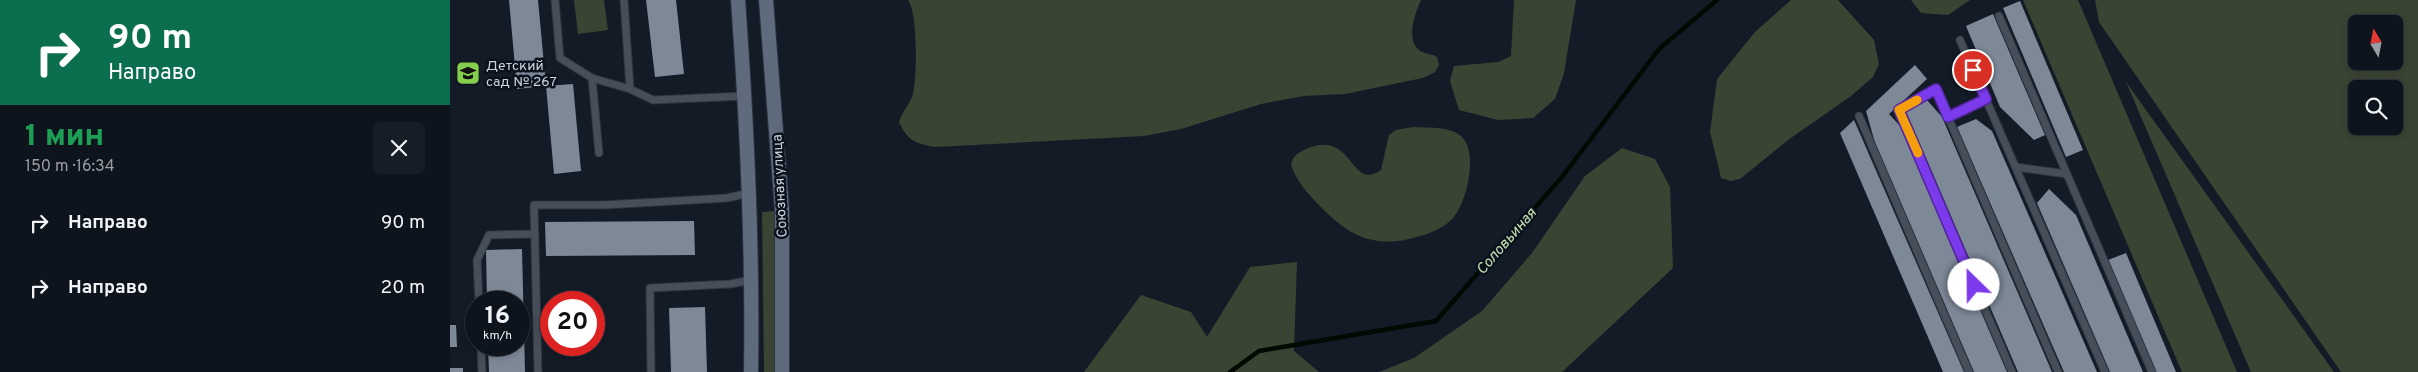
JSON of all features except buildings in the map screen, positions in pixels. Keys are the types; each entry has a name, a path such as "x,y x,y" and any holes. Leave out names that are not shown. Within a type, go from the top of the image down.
{"main road":[{"path":"738,0 750,192 753,280 751,372"},
{"name":"Союзная улица","path":"766,0 782,210 782,372"}],"lane":[{"path":"554,0 560,58 592,78 630,88 653,100 745,96"},
{"path":"624,0 630,88"},
{"path":"1999,16 2152,372"},
{"path":"1960,40 2105,372"},
{"path":"592,78 599,153"},
{"path":"2012,372 1899,110 1936,89 2058,372"},
{"path":"1948,117 1986,99"},
{"path":"1859,116 1969,372"},
{"path":"2016,167 2067,174"},
{"path":"538,372 534,205 604,205 708,200 727,198 750,192"},
{"path":"478,291 477,260 489,235 535,234"},
{"path":"651,372 650,288 730,284 753,280"},
{"path":"481,356 482,372"}],"green space":[{"path":"574,0 604,0 608,30 578,34"},
{"path":"908,0 1421,0 1414,20 1413,42 1422,52 1437,57 1439,65 1435,72 1423,78 1345,94 1304,96 1261,104 1181,129 1144,136 935,147 917,143 905,133 899,122 913,94 915,74 914,18"},
{"path":"1514,0 1576,0 1564,73 1555,99 1533,118 1498,120 1459,110 1450,81 1454,66 1498,62 1511,56"},
{"path":"1791,0 1838,0 1874,40 1879,64 1873,77 1851,96 1788,140 1740,179 1731,181 1721,178 1710,132 1717,79 1755,32"},
{"path":"1911,0 1970,0 1948,15 1921,13"},
{"path":"2023,0 2078,0 2237,372 2182,372"},
{"path":"2095,0 2418,0 2418,372 2341,372 2099,22"},
{"path":"2126,82 2334,372 2251,372"},
{"path":"1413,127 1438,128 1456,133 1466,143 1469,153 1469,177 1463,201 1458,211 1446,224 1425,235 1394,241 1370,240 1359,236 1338,223 1327,213 1297,179 1291,165 1294,157 1300,152 1322,145 1333,147 1342,152 1363,173 1371,175 1381,170 1389,135 1396,130"},
{"path":"1622,148 1655,159 1670,187 1673,268 1562,372 1379,372 1414,358 1482,311 1532,253 1585,176"},
{"path":"774,211 776,372 764,372 762,212"},
{"path":"1297,262 1294,351 1319,372 1084,372 1141,295 1191,312 1207,337 1250,267"}],"waterway":[{"name":"Соловьиная","path":"1230,372 1259,351 1436,321 1562,177 1659,49 1717,0"}],"slow traffic":[{"path":"1917,100 1899,110 1918,153"}],"place":[{"name":"Детский сад № 267","path":"468,73"}],"route":[{"path":"1973,70 1986,99 1948,117 1936,89 1899,110 1974,285"}]}
